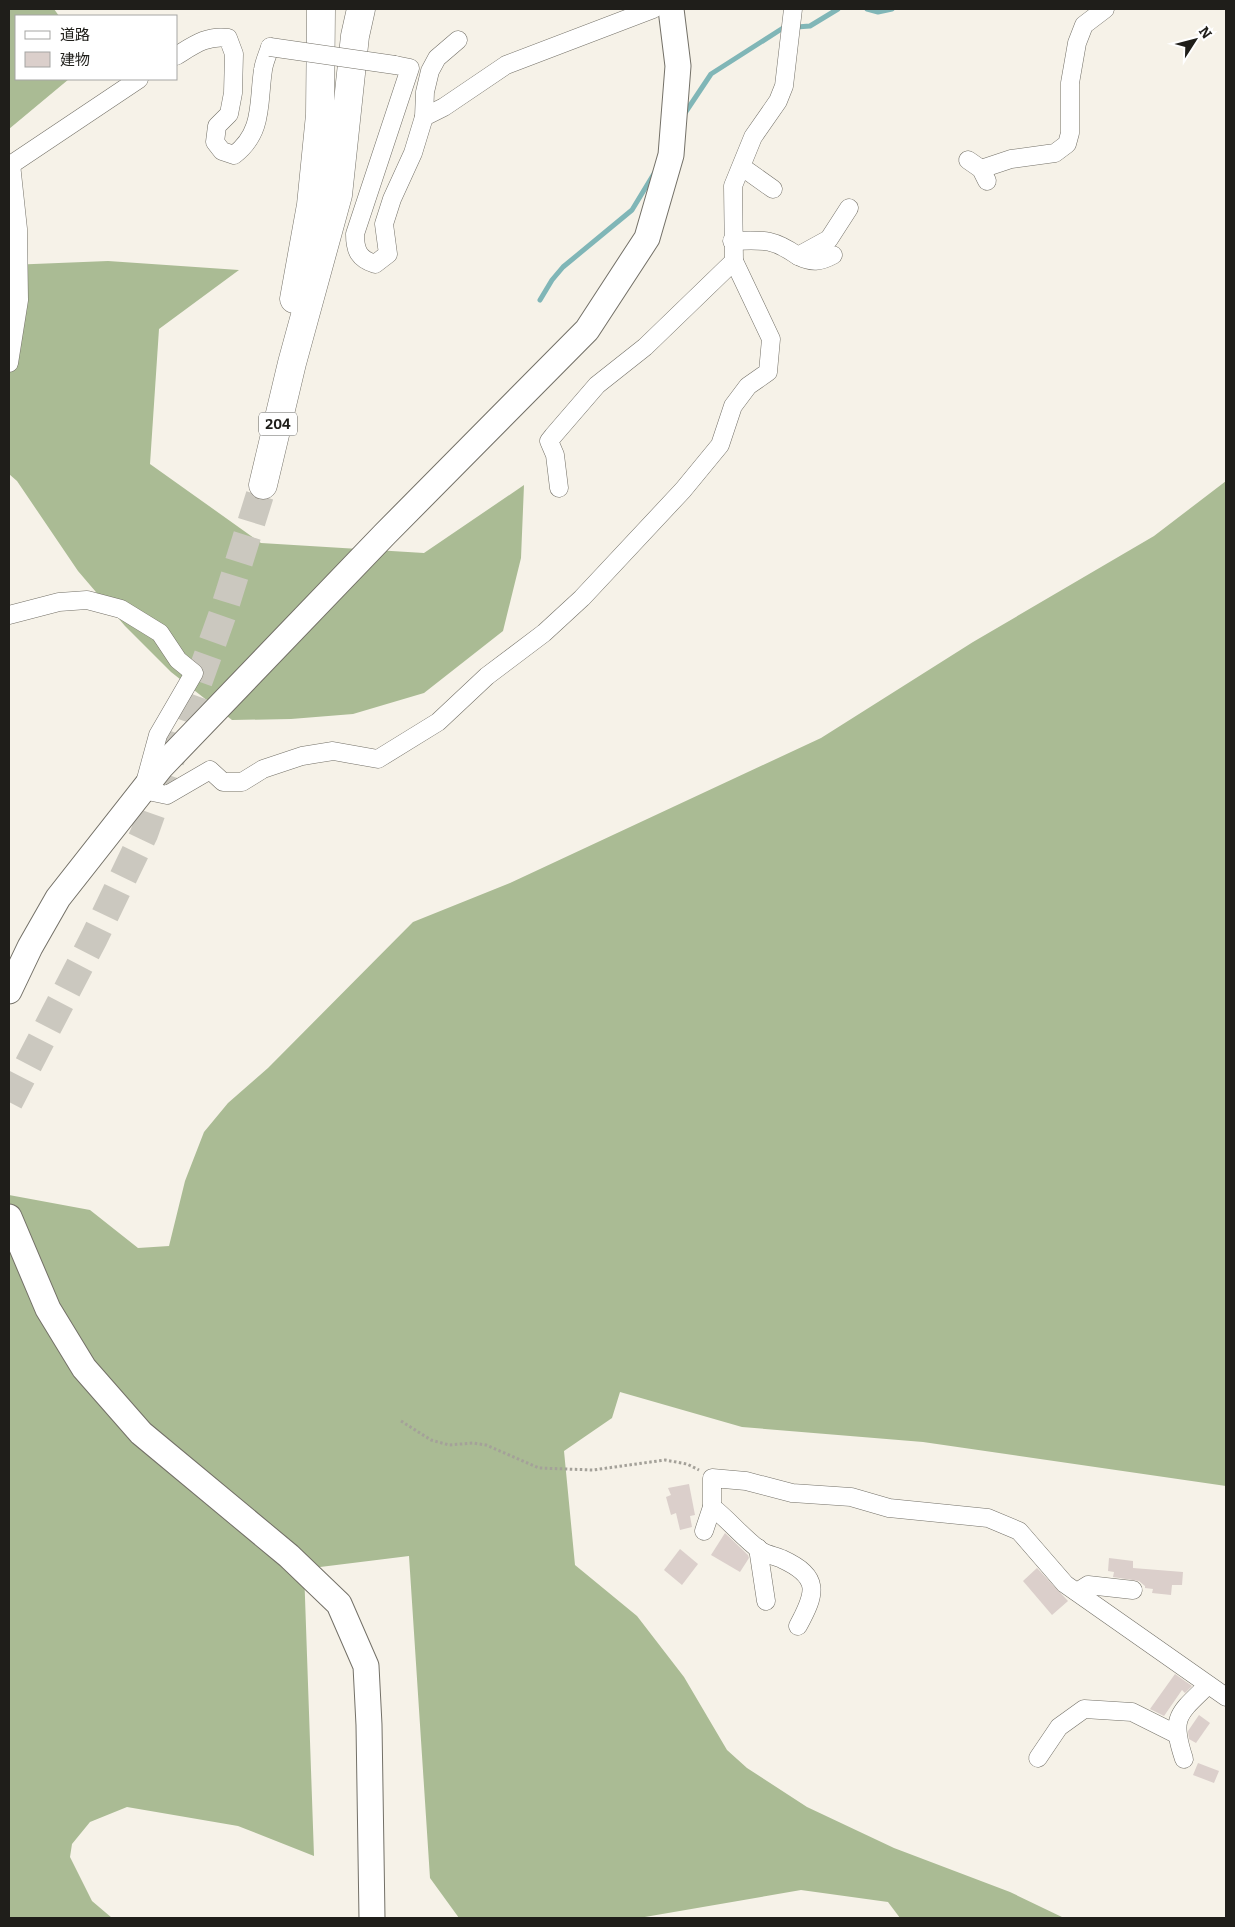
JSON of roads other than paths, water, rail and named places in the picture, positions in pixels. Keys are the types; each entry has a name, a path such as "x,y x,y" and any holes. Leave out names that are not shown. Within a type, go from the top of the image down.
{"highway":[{"path":"292,363 294,288 311,205 320,115 321,9"},
{"path":"292,363 338,196 355,36 361,9"},
{"name":"204","path":"263,485 292,363"}],"street":[{"path":"424,117 444,107 506,66 653,9"},
{"path":"9,991 30,947 58,898 161,767 384,535 587,330 647,238 671,155 678,66 670,9"},
{"path":"143,790 167,795 210,770 223,782 242,782 263,769 302,756 333,750 378,759 438,722 487,676 544,633 582,598 683,490 720,445 733,406 748,386 768,372 770,339 734,261 732,241 733,186 754,137 778,101 784,86 793,9"},
{"path":"979,170 1011,159 1055,153 1066,144 1070,133 1070,83 1077,43 1084,24 1105,9"},
{"path":"178,55 202,40 216,36 228,38 234,54 233,93 229,114 217,126 215,142 222,151 234,155 245,147 260,113 263,68 270,47 410,68 355,234 355,249 364,260 375,264 388,254 384,224 392,199 413,153 424,117 425,92 430,71 437,58 458,40"},
{"path":"9,363 19,300 18,229 10,165 138,80"},
{"path":"742,167 774,189"},
{"path":"798,256 829,239 849,208"},
{"path":"732,241 764,240 782,244 798,256 816,262 834,255"},
{"path":"559,488 555,455 549,441 597,385 645,347 734,261"},
{"path":"9,615 60,602 87,600 121,609 160,633 178,660 194,673 158,735 143,790"},
{"path":"9,1218 48,1309 84,1368 141,1433 289,1556 339,1604 366,1666 369,1725 372,1918"},
{"path":"704,1531 712,1507 712,1478 746,1481 792,1493 851,1497 889,1508 988,1518 1019,1531 1065,1584 1149,1640 1226,1697"},
{"path":"712,1507 758,1548 800,1567 811,1580 810,1604 798,1626"},
{"path":"758,1548 766,1601"},
{"path":"1078,1592 1088,1585 1133,1590"},
{"path":"1184,1759 1176,1734 1178,1717 1208,1685"},
{"path":"1038,1758 1059,1728 1084,1709 1132,1712 1176,1734"}],"waterway":[{"path":"685,113 711,74 783,28 810,26 838,9"},
{"path":"867,9 878,12 892,9"},
{"path":"540,300 552,280 563,267 632,210 655,172"}],"tunnel":[{"path":"9,1102 94,938 144,834 223,613 263,485"}]}
